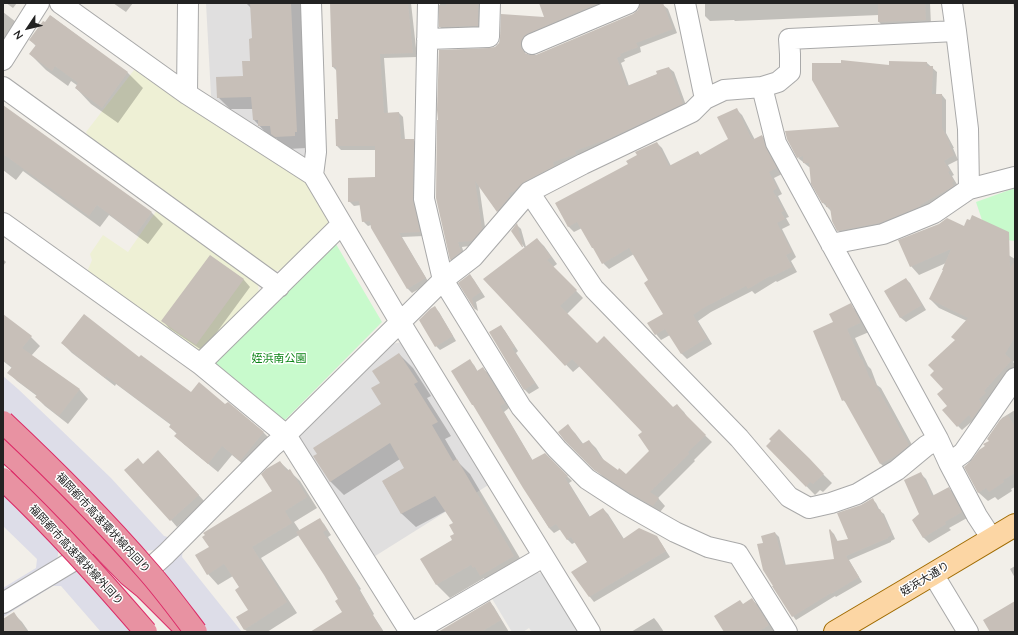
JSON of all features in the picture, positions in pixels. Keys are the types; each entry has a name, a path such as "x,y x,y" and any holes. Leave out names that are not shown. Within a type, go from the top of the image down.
{"highway":[{"name":"福岡都市高速環状線内回り","path":"3,424 56,472 113,532 148,571 195,632"},
{"path":"3,448 27,458 73,516 111,558 145,588 190,632"},
{"name":"福岡都市高速環状線外回り","path":"3,480 24,499 77,553 146,632"}],"main road":[{"name":"姪浜大通り","path":"835,632 1015,524"}],"street":[{"path":"3,60 39,3"},
{"path":"60,3 187,94 313,175 400,322 590,632"},
{"path":"187,94 188,3"},
{"path":"311,3 316,152 313,175"},
{"path":"428,3 424,200 443,280 521,407 587,479 624,503 674,532 708,547 738,554 787,632"},
{"path":"427,39 489,37 490,3"},
{"path":"532,44 628,3"},
{"path":"685,3 706,99"},
{"path":"952,3 968,129 969,190"},
{"path":"146,573 272,447 443,280 472,257 529,192 583,164 692,112 706,99 724,90 762,87 778,82 790,72 789,39 956,31"},
{"path":"3,87 279,287"},
{"path":"762,87 776,143 938,439 977,516 992,539"},
{"path":"831,244 882,234 934,213 969,190 1015,177"},
{"path":"529,192 594,289 739,438 790,497 809,508 831,503 857,494 897,470 926,446 938,439"},
{"path":"3,223 200,364 286,434 410,632"},
{"path":"200,364 342,224"},
{"path":"949,463 963,453 1015,378"},
{"path":"3,424 27,458 82,503 146,573 195,632"},
{"path":"3,475 60,530 123,599 149,632"},
{"path":"3,603 83,555"},
{"path":"414,632 543,556"},
{"path":"933,574 968,632"}],"shaded area":[{"path":"206,3 303,3 310,153 299,159 211,96"},
{"path":"402,342 490,484 372,558 296,434 386,345"},
{"path":"3,376 111,478 164,536 171,538 155,550 145,551 137,546 3,412"},
{"path":"3,488 58,549 58,556 55,562 3,593 3,588 36,568 37,559 3,526"},
{"path":"183,549 182,557 242,632 208,632 187,607 165,575 165,570 171,560"},
{"path":"74,570 80,571 137,632 101,632 61,586 53,586 3,617 3,610"},
{"path":"534,571 545,575 579,632 532,632 529,628 523,632 512,632 491,597"}],"green space":[{"path":"141,61 310,185 332,221 291,267 272,272 90,139 86,132"},
{"path":"1015,188 1015,241 988,238 976,202"},
{"path":"157,210 258,284 259,296 202,353 193,349 87,272 92,260 90,254 103,235 128,252"},
{"name":"姪浜南公園","path":"333,239 382,322 283,422 207,365"}],"building":[{"path":"250,3 291,3 297,132 295,132 295,136 275,137 271,134 270,126 258,126 258,120 253,120 251,97 217,98 216,77 243,76 242,61 250,61 249,39 252,38"},
{"path":"330,3 408,3 413,53 380,54 384,113 399,112 401,139 414,139 413,199 420,232 399,233 426,278 407,289 371,228 370,221 362,222 359,201 348,202 348,178 375,177 375,146 336,146 335,119 338,119 336,67 332,67"},
{"path":"446,3 478,3 478,26 439,27 439,5 446,6"},
{"path":"539,3 599,3 523,37 521,48 525,53 530,55 536,55 633,14 638,10 640,3 663,3 673,29 636,43 638,47 620,54 621,56 617,58 627,86 657,74 656,71 669,67 683,104 608,139 575,151 576,154 553,162 554,166 524,182 515,191 509,193 510,196 497,212 475,181 482,229 472,241 458,242 461,252 450,260 436,198 439,50 495,47 499,43 500,38 501,14 544,17"},
{"path":"878,3 925,3 926,20 878,22"},
{"path":"50,15 128,72 102,108 75,88 78,83 55,66 52,71 29,54 36,45 29,40 43,21 45,22"},
{"path":"841,60 889,65 889,61 927,62 927,66 933,66 932,94 942,94 942,128 950,143 949,144 954,155 944,161 950,171 948,172 954,181 952,183 954,186 920,205 921,206 880,223 837,231 832,221 830,207 826,207 826,203 822,203 811,184 809,163 803,163 803,156 797,158 787,139 785,131 839,127 812,80 812,63 841,63"},
{"path":"3,105 152,212 136,234 97,205 89,216 3,154"},
{"path":"737,108 752,140 762,135 766,148 777,168 769,172 777,188 773,191 784,211 781,212 785,219 777,223 792,252 786,255 792,267 771,277 770,276 748,289 746,286 705,307 693,315 707,338 681,354 665,329 655,335 647,323 663,314 644,283 648,280 629,248 602,264 577,222 568,227 555,203 628,164 626,161 637,155 635,152 657,142 669,166 698,151 700,155 728,139 717,117"},
{"path":"972,215 1009,232 1010,268 1015,261 1015,337 1005,354 1012,360 984,391 986,393 979,399 982,405 972,419 969,415 957,427 942,410 947,406 937,394 943,389 930,375 934,371 928,365 955,340 951,337 968,318 929,299 951,249 910,267 898,240 939,224 947,218 964,226 967,219 970,220"},
{"path":"517,223 523,247 511,231"},
{"path":"537,238 551,257 547,260 577,290 560,306 597,343 604,336 673,407 677,404 706,435 650,492 659,498 653,506 594,470 558,432 568,424 582,444 589,440 600,457 626,474 649,451 638,435 642,432 572,359 565,366 483,279"},
{"path":"210,255 244,279 196,345 161,321"},
{"path":"470,274 481,292 472,298 475,310 458,283"},
{"path":"906,278 922,305 900,318 884,291"},
{"path":"851,303 860,323 847,329 870,379 872,378 909,445 897,455 880,464 844,400 842,401 813,331 833,322 829,314"},
{"path":"435,306 453,336 435,347 419,320"},
{"path":"3,314 32,336 22,348 80,389 59,416 35,397 37,395 7,373 12,367 3,360"},
{"path":"84,314 139,357 141,355 191,392 199,382 225,404 228,402 264,432 240,461 222,446 208,464 174,436 177,433 169,427 171,424 106,376 105,378 61,343"},
{"path":"501,325 515,347 512,348 535,383 524,390 489,332"},
{"path":"399,353 418,382 414,384 438,422 432,425 453,461 457,459 514,556 480,576 475,567 473,568 471,565 436,585 420,559 452,540 450,536 454,534 449,525 453,523 435,496 401,514 382,481 404,468 390,443 330,482 313,456 317,454 313,448 381,404 371,388 380,383 372,371"},
{"path":"470,359 477,371 483,367 505,403 500,406 532,460 545,453 568,476 565,478 589,517 603,508 623,539 639,528 657,536 666,551 589,597 571,572 587,562 571,537 567,540 556,524 549,528 451,371"},
{"path":"1008,415 1015,427 1015,473 1003,480 1004,482 989,492 986,488 978,493 964,467 979,450 985,446 983,444 989,441 987,439 1000,420"},
{"path":"779,429 824,474 813,484 810,482 806,487 766,446 771,441 769,439"},
{"path":"158,450 199,495 170,521 124,470 138,458 143,464"},
{"path":"280,461 287,471 290,469 307,497 285,511 292,523 252,547 287,602 244,630 236,617 248,610 235,590 239,587 224,564 207,575 195,555 209,547 202,537 205,535 203,533 272,491 261,474 266,469"},
{"path":"921,472 932,496 949,487 962,512 923,538 912,520 919,514 904,480"},
{"path":"873,498 878,510 880,509 892,535 846,556 859,577 792,617 763,570 757,544 763,543 761,536 775,532 784,565 834,559 829,530 830,529 837,541 848,539 837,513 861,505"},
{"path":"320,518 327,530 323,532 357,584 356,585 370,608 369,609 383,632 310,632 342,612 335,601 338,599 296,532"},
{"path":"752,598 769,625 758,632 724,632 714,616 740,600 743,604"},
{"path":"490,601 501,620 481,632 438,632"},
{"path":"1015,601 1015,632 990,632 983,620"},
{"path":"14,612 27,632 3,632 3,619"}]}
